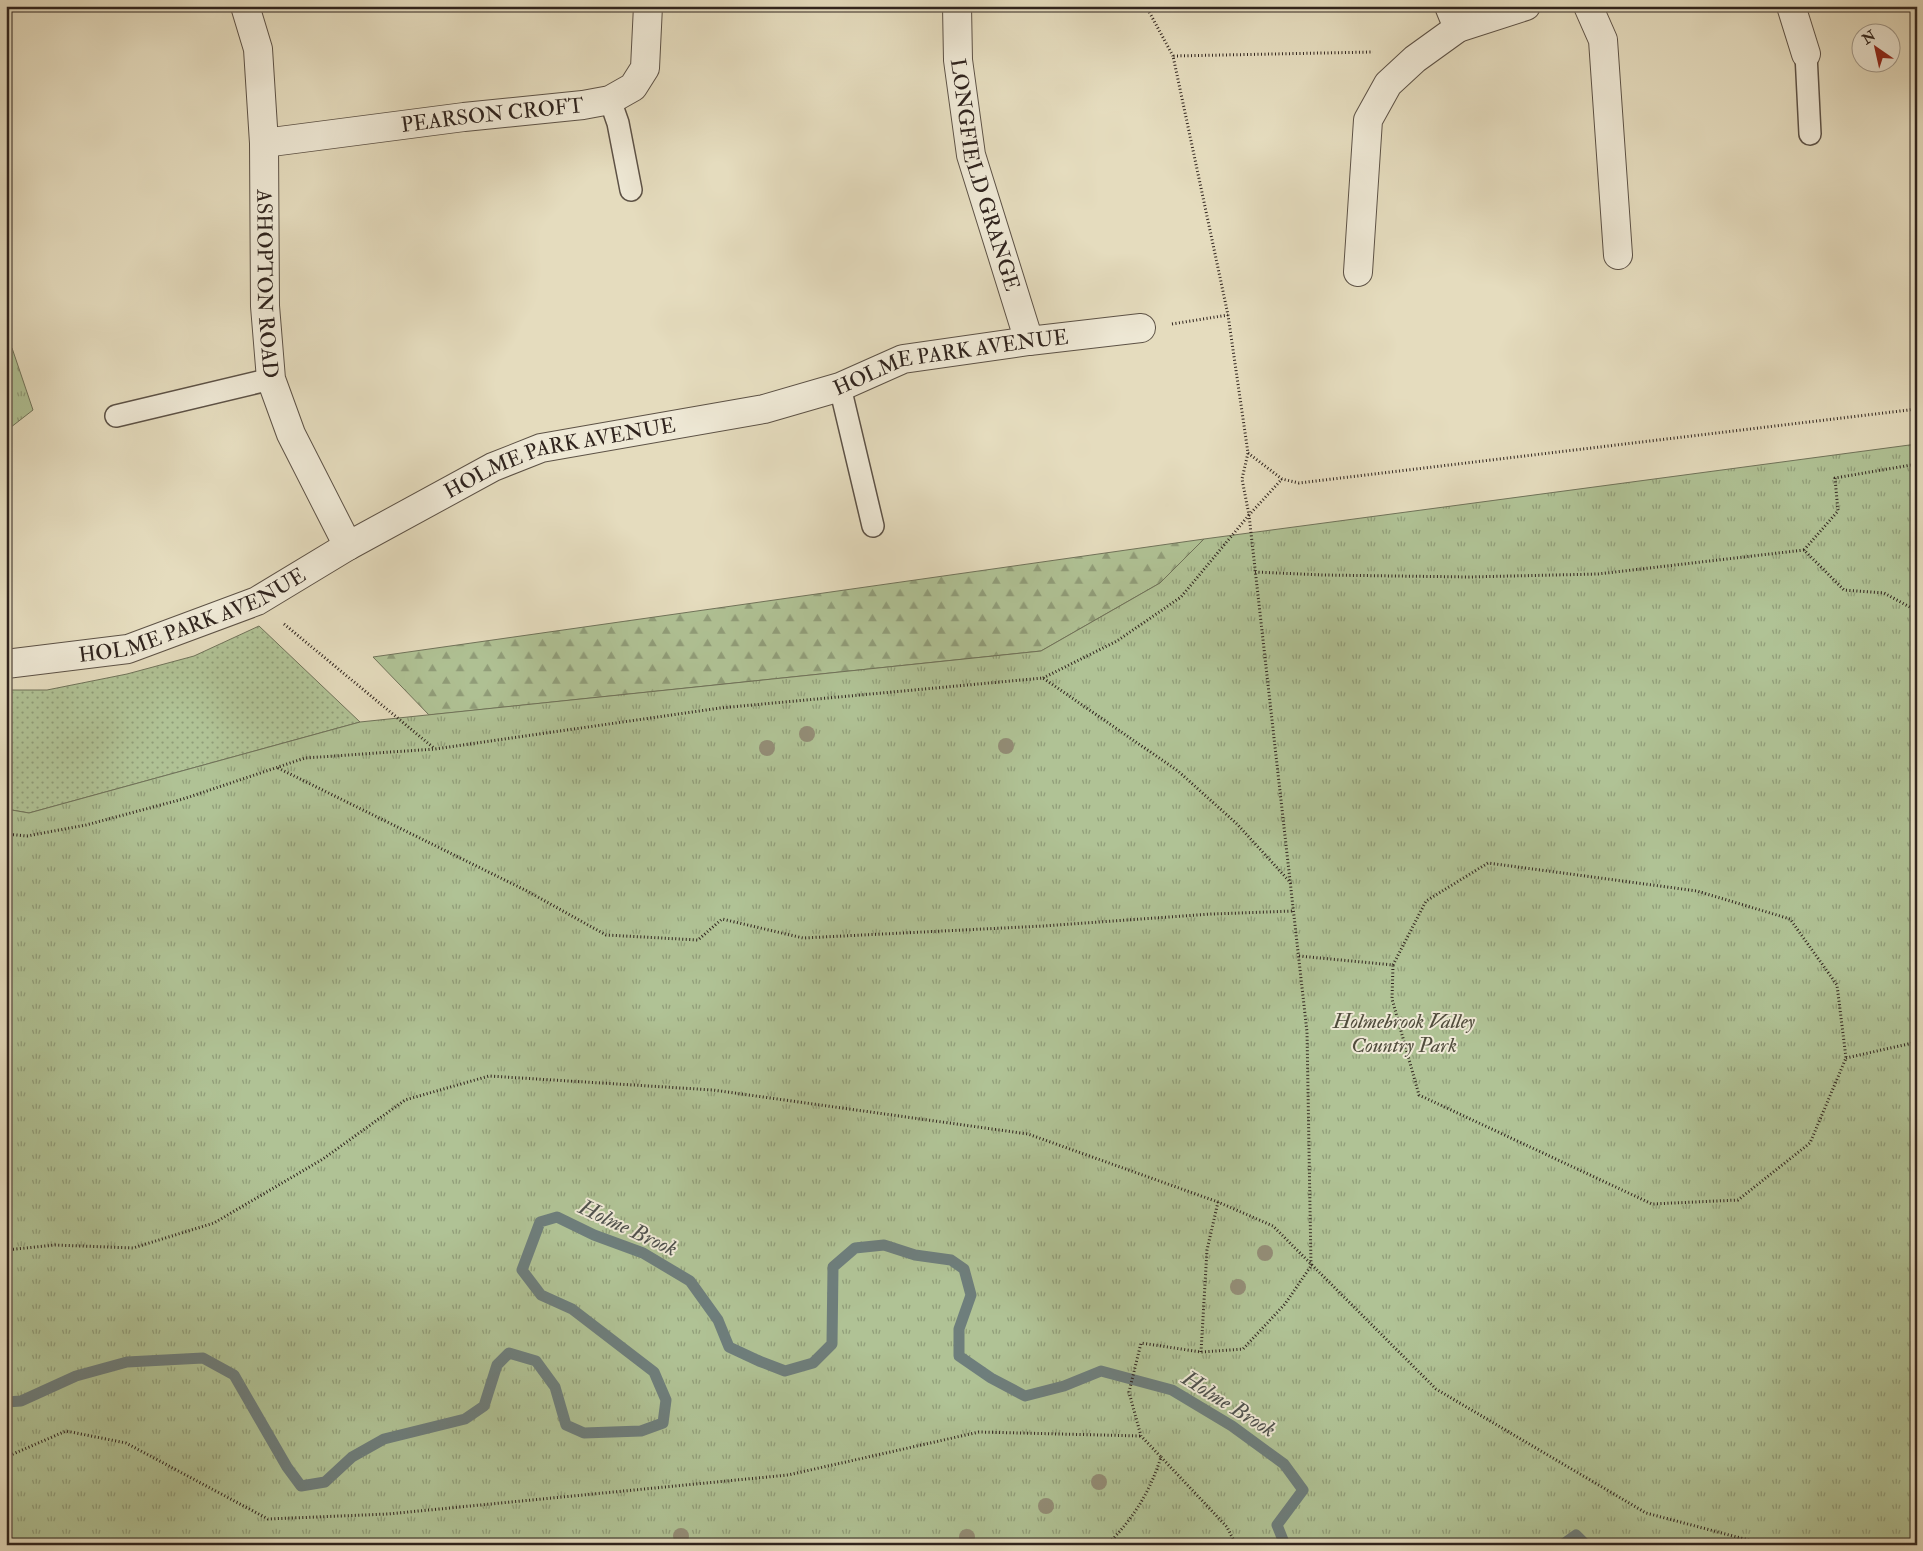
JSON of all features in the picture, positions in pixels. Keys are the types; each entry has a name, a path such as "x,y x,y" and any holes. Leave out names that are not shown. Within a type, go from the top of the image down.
{"street":[{"name":"ASHOPTON ROAD","path":"245,6 258,49 264,143 265,306 271,379 291,434 348,546"},
{"name":"PEARSON CROFT","path":"264,143 464,117 583,105 610,100 633,88 645,68 648,6"},
{"name":"LONGFIELD GRANGE","path":"957,6 958,60 971,155 1029,342"},
{"path":"1358,272 1368,120 1388,84 1415,59 1453,17 1526,6"},
{"path":"1588,6 1602,40 1618,255"},
{"path":"1791,6 1806,54"},
{"name":"HOLME PARK AVENUE","path":"6,664 128,649 257,601 348,546 493,467 541,448 764,409 840,387 903,359 1141,328"}],"lane":[{"path":"1806,54 1810,134"},
{"path":"610,100 618,123 632,190"},
{"path":"116,416 271,379"},
{"path":"840,387 873,526"}],"path":[{"path":"1146,6 1173,56 1228,315 1248,452 1242,478 1249,515 1307,1032 1311,1266 1285,1304 1243,1349 1201,1352 1141,1343 1129,1392 1141,1436 1227,1527 1236,1545"},
{"path":"1173,56 1383,52 1415,59"},
{"path":"1141,328 1228,315"},
{"path":"1248,452 1282,479 1299,483 1917,409"},
{"path":"1255,572 1470,577 1598,574 1804,550 1838,511 1835,478 1917,464"},
{"path":"6,834 27,836 86,825 183,798 305,758 436,749 720,708 1043,678 1117,641 1181,597 1249,515 1282,479"},
{"path":"1804,550 1844,590 1884,593 1917,611"},
{"path":"257,601 436,749"},
{"path":"1043,678 1178,771 1237,824 1291,883"},
{"path":"277,768 527,891 606,935 698,940 722,919 803,938 1043,926 1212,914 1294,911"},
{"path":"1488,863 1697,891 1790,919 1837,985 1846,1058 1810,1142 1738,1200 1652,1204 1419,1095 1392,999 1393,965 1426,901 1488,863"},
{"path":"1298,956 1393,965"},
{"path":"1846,1058 1917,1042"},
{"path":"6,1250 55,1245 133,1248 214,1223 323,1159 405,1100 489,1076 713,1090 1028,1134 1218,1202 1273,1226 1436,1389 1646,1513 1767,1545"},
{"path":"1201,1352 1207,1250 1218,1202"},
{"path":"6,1457 66,1432 126,1443 268,1519 388,1514 788,1475 979,1432 1141,1436"},
{"path":"1107,1545 1126,1526 1153,1482 1161,1457"}],"green space":[{"path":"6,342 12,348 33,410 6,431"},
{"name":"Holmebrook Valley Country Park","path":"1917,444 1917,1545 6,1545 6,809 29,813 360,722 1041,651 1160,583 1204,539"},
{"path":"1204,539 1160,583 1041,651 429,715 373,657"},
{"path":"259,626 360,722 29,813 6,809 6,690 47,690 127,674 194,656"}],"waterway":[{"name":"Holme Brook","path":"6,1402 21,1401 76,1376 127,1362 203,1358 234,1375 287,1467 301,1486 325,1482 352,1457 384,1439 465,1419 484,1406 497,1365 509,1353 536,1361 555,1387 566,1425 584,1433 641,1431 663,1423 666,1400 654,1372 572,1309 541,1295 522,1270 540,1222 557,1217 594,1235 643,1253 690,1281 718,1320 729,1347 785,1371 813,1363 832,1344 833,1267 855,1248 884,1245 915,1255 951,1260 964,1269 971,1295 959,1329 959,1356 991,1378 1025,1396 1064,1386 1101,1371 1172,1390 1232,1426 1284,1464 1303,1490 1277,1525 1285,1545"},
{"name":"Holme Brook","path":"1562,1545 1576,1535 1586,1545"}]}
